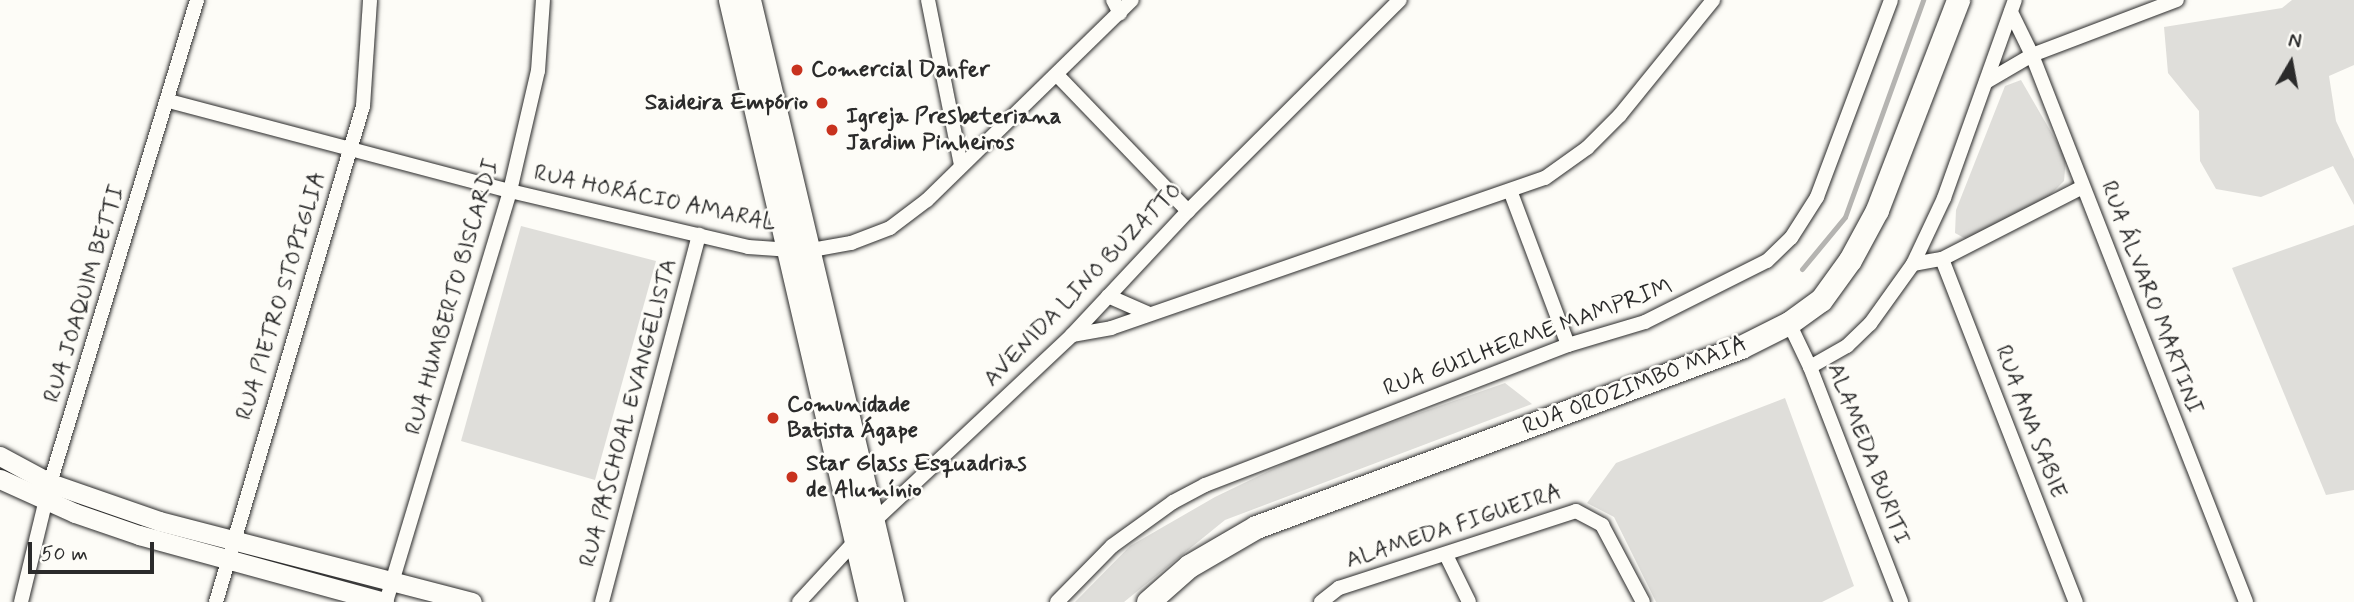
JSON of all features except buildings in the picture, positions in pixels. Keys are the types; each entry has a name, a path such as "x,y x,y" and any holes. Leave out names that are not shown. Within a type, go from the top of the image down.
{"main road":[{"path":"730,0 892,602"},
{"path":"750,0 853,545 870,602"},
{"name":"RUA OROZIMBO MAIA","path":"1148,602 1189,566 1256,527 1645,384 1789,323 1833,285 1877,210 1958,0"},
{"path":"0,456 49,493 227,560 385,602"},
{"path":"0,479 472,602"}],"street":[{"name":"RUA JOAQUIM BETTI","path":"21,602 49,493 170,102 197,0"},
{"name":"RUA PIETRO STOPIGLIA","path":"216,602 231,539 363,106 370,0"},
{"name":"RUA HUMBERTO BISCARDI","path":"385,602 510,191 538,71 542,0"},
{"path":"928,0 961,165"},
{"name":"RUA HORÁCIO AMARAL","path":"170,102 510,191 771,251 797,250 850,243 890,228 1057,75 1117,6 1132,0"},
{"name":"AVENIDA LINO BUZATTO","path":"799,602 872,523 1072,335 1188,211 1400,0"},
{"path":"1072,335 1111,328 1147,313 1511,193 1545,178 1587,148 1713,0"},
{"name":"RUA GUILHERME MAMPRIM","path":"1057,602 1112,546 1172,502 1205,485 1568,345 1645,322 1708,294 1767,261 1790,238 1817,197 1891,0"},
{"path":"1986,82 2032,55 2177,0"},
{"path":"1810,367 1847,346 1870,324 1913,264 1944,198 2013,6"},
{"name":"RUA ÁLVARO MARTINI","path":"2013,6 2246,602"},
{"path":"1057,75 1188,211"},
{"path":"1913,264 1942,259 2083,187"},
{"path":"1511,193 1568,345"},
{"name":"RUA PASCHOAL EVANGELISTA","path":"602,602 699,235"},
{"name":"RUA ANA SABIE","path":"1942,259 2076,602"},
{"path":"1108,296 1147,313"},
{"name":"ALAMEDA BURITI","path":"1789,323 1810,367 1900,602"},
{"name":"ALAMEDA FIGUEIRA","path":"1321,602 1339,588 1576,511 1602,525 1643,602"},
{"path":"1446,555 1469,602"}],"shaded area":[{"path":"2292,0 2354,0 2354,65 2329,76 2336,121 2354,159 2354,205 2333,166 2261,197 2216,189 2200,161 2199,111 2168,73 2164,27 2282,8"},
{"path":"2021,80 2066,158 2064,181 2044,201 1966,239 1955,233 1956,210 2005,86"},
{"path":"2354,225 2354,490 2326,495 2232,268"},
{"path":"521,226 656,261 595,480 461,441"},
{"path":"1505,383 1532,404 1225,520 1124,602 1075,602 1130,546 1215,497 1308,452"},
{"path":"1785,398 1854,586 1822,602 1656,602 1614,517 1587,503 1616,463"}],"waterway":[{"path":"1802,269 1845,217 1923,0"}],"place":[{"name":"Comercial Danfer","path":"797,70"},
{"name":"Saideira Empório","path":"822,103"},
{"name":"Igreja Presbeteriana Jardim Pinheiros","path":"832,130"},
{"name":"Comunidade Batista Ágape","path":"773,418"},
{"name":"Star Glass Esquadrias de Alumínio","path":"792,477"}]}
